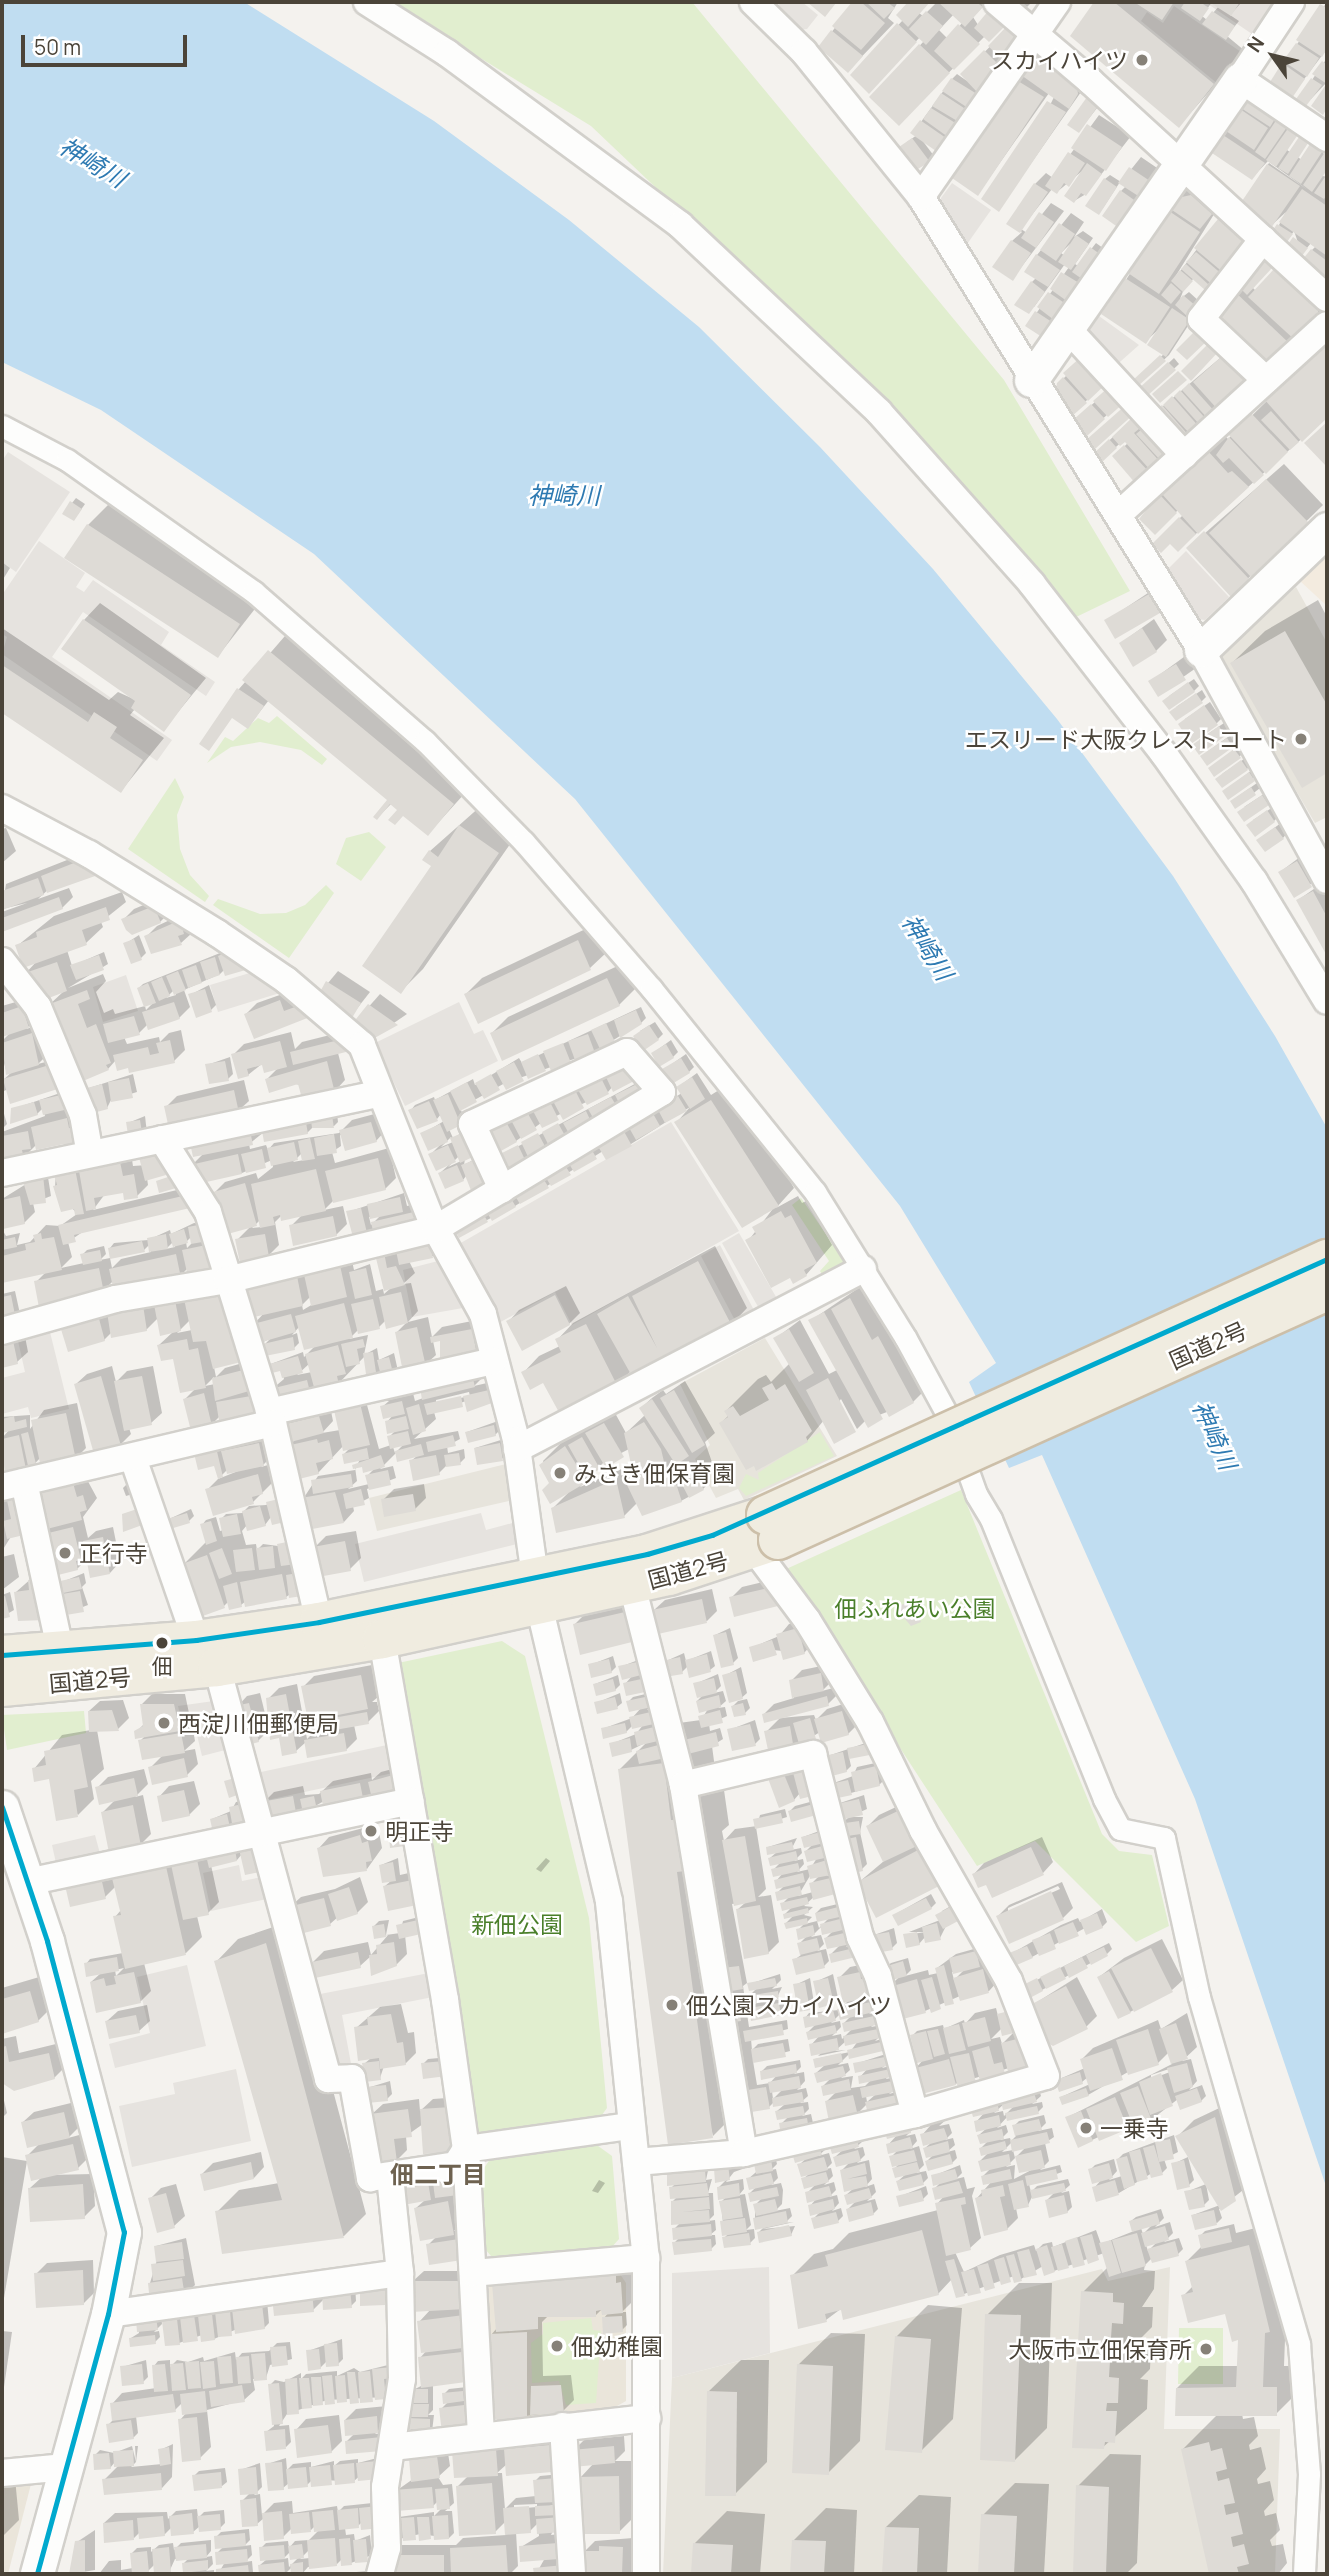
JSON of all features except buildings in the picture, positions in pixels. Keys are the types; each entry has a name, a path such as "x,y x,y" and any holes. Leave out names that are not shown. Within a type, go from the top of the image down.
{"highway":[{"name":"国道2号","path":"2,1687 207,1654 382,1639 538,1591 647,1553 761,1532 1327,1259"},
{"name":"国道2号","path":"2,1655 207,1654 319,1622 538,1591 632,1585 1327,1291"}],"street":[{"path":"366,2 458,61 680,225 879,412 1032,584 1164,754 1254,881 1326,998"},
{"path":"753,2 804,52 921,197 1031,380 1201,650 1327,880"},
{"path":"998,2 1327,298"},
{"path":"921,197 1057,2"},
{"path":"1031,380 1182,165 1291,2"},
{"path":"1240,79 1327,138"},
{"path":"1263,239 1201,319 1266,380"},
{"path":"1118,515 1327,325"},
{"path":"1067,328 1184,455"},
{"path":"2,426 67,460 254,592 425,741 524,842 651,988 815,1192 863,1269 949,1418 976,1494 991,1519 1104,1800 1120,1829 1164,1838 1199,1997 1299,2344 1309,2474 1304,2574"},
{"path":"1201,650 1327,529"},
{"path":"2,808 99,861 286,980 362,1045 435,1228 483,1314 517,1449 538,1591 610,1902 630,2126 646,2258 646,2574"},
{"path":"2,961 38,1007 83,1115 90,1153"},
{"path":"2,1331 116,1299 227,1280 435,1228 502,1189 662,1091 626,1052 472,1124 502,1189"},
{"path":"2,1173 380,1093"},
{"path":"162,1139 201,1195 271,1418 319,1622"},
{"path":"517,1449 863,1269"},
{"path":"61,1653 13,1484 133,1458 271,1418 493,1361"},
{"path":"133,1458 207,1654 262,1833 328,2079 352,2078 370,2178 456,2165 467,2150 630,2126"},
{"path":"636,2162 744,2152 915,2114 1046,2076 1009,1981 923,1830 870,1722 807,1620 761,1532"},
{"path":"632,1585 683,1785 744,2152"},
{"path":"382,1639 467,2150 481,2434"},
{"path":"683,1785 813,1754 860,1937 878,1976 915,2114"},
{"path":"27,1882 411,1801"},
{"path":"2,1807 47,1941 124,2232 108,2314 37,2574"},
{"path":"380,2574 387,2548 386,2487 402,2379 400,2273 390,2176"},
{"path":"473,2273 646,2258"},
{"path":"108,2314 400,2273"},
{"path":"392,2447 481,2434 647,2418"},
{"path":"563,2426 572,2574"},
{"path":"2,2473 66,2467"}],"shaded area":[{"path":"781,2 802,2 818,15 807,29 798,30 776,8"},
{"path":"1205,2 1274,2 1252,34"},
{"path":"1174,6 1241,52 1218,84 1141,21 1147,12 1163,23"},
{"path":"952,183 991,210 965,247 941,209 941,198"},
{"path":"1099,316 1139,345 1112,369 1089,342 1090,329"},
{"path":"8,452 70,492 16,572 2,562 2,461"},
{"path":"39,541 85,573 76,587 84,592 93,580 169,632 161,645 215,682 206,696 83,612 52,657 172,740 157,761 2,654 7,637 2,634 2,595"},
{"path":"1186,551 1229,597 1205,620 1192,618 1164,573"},
{"path":"1327,553 1327,606 1300,581"},
{"path":"1296,587 1327,643 1327,817 1315,823 1218,657"},
{"path":"253,972 283,992 218,1012 210,985"},
{"path":"126,975 138,1011 103,1022 93,987"},
{"path":"459,1002 474,1034 483,1030 498,1061 405,1106 375,1043"},
{"path":"671,1122 739,1231 572,1325 555,1292 497,1324 459,1244"},
{"path":"739,1233 779,1302 761,1312 722,1243"},
{"path":"720,1245 757,1316 738,1326 701,1256"},
{"path":"442,1260 463,1308 412,1317 403,1270"},
{"path":"48,1324 69,1409 31,1418 28,1407 2,1414 2,1378 25,1372 16,1332"},
{"path":"765,1338 837,1456 744,1500 738,1489 716,1498 695,1459 710,1445 680,1384"},
{"path":"506,1464 513,1500 377,1531 369,1498"},
{"path":"481,1513 486,1530 516,1522 521,1543 364,1582 355,1544"},
{"path":"221,1700 233,1748 202,1756 196,1731 184,1733 178,1706"},
{"path":"387,1745 393,1773 258,1802 252,1774"},
{"path":"95,1835 102,1861 58,1872 52,1845"},
{"path":"239,1865 242,1881 262,1877 267,1899 211,1911 203,1873"},
{"path":"187,1965 206,2046 115,2068 109,2044 150,2033 137,1977"},
{"path":"429,1973 433,1997 342,2015 352,2069 330,2074 315,1995"},
{"path":"236,2069 251,2141 132,2167 119,2106 175,2094 173,2083"},
{"path":"769,2267 770,2353 672,2378 672,2273"},
{"path":"1170,2267 1164,2429 1280,2429 1275,2574 663,2574 672,2378 1102,2269 1108,2281"},
{"name":"佃幼稚園","path":"618,2271 626,2283 626,2401 610,2410 501,2422 488,2411 487,2291 494,2279"},
{"path":"31,2484 8,2574 2,2574 2,2486"}],"green space":[{"path":"389,2 692,2 1004,380 1130,591 1072,619 933,451 591,126"},
{"path":"277,716 327,759 322,765 301,750 260,742 231,747 207,763 225,737 233,741 258,718 269,723"},
{"path":"175,778 184,797 177,815 180,849 190,875 209,896 205,902 128,849"},
{"path":"369,832 386,847 361,881 336,864 346,838"},
{"path":"326,885 334,893 289,958 213,905 218,899 260,914 286,913 305,905"},
{"path":"801,1198 846,1263 826,1281 820,1271 829,1261 792,1205"},
{"path":"820,1432 834,1456 746,1496 739,1488 746,1474 759,1480 758,1473"},
{"name":"佃ふれあい公園","path":"961,1490 1102,1834 1119,1851 1152,1855 1169,1926 1136,1942 1035,1841 977,1866 784,1570"},
{"name":"新佃公園","path":"502,1641 525,1656 589,1918 607,2108 599,2119 484,2136 474,2128 398,1663"},
{"path":"84,1711 86,1733 7,1750 2,1715"},
{"path":"594,2143 612,2156 619,2239 611,2248 492,2257 484,2248 479,2175 491,2158"},
{"path":"591,2318 593,2330 601,2331 596,2403 566,2405 559,2381 532,2383 531,2343 543,2334 543,2323"},
{"path":"1179,2328 1223,2328 1223,2384 1178,2384"}],"water":[{"name":"神崎川","path":"2,2 244,2 434,121 569,220 699,327 820,447 933,569 1057,719 1173,876 1275,1036 1327,1128 1327,2189 1195,1799 1042,1455 1009,1468 969,1382 996,1363 900,1206 575,799 314,554 101,410 2,362"}],"transit line":[{"path":"2,1655 196,1640 319,1622 647,1554 712,1535 1327,1259"},
{"path":"2,1807 47,1941 124,2232 108,2314 37,2574"}],"place":[{"name":"スカイハイツ","path":"1142,60"},
{"name":"エスリード大阪クレストコート","path":"1301,739"},
{"name":"みさき佃保育園","path":"560,1473"},
{"name":"正行寺","path":"65,1553"},
{"name":"佃","path":"162,1643"},
{"name":"西淀川佃郵便局","path":"164,1723"},
{"name":"明正寺","path":"371,1831"},
{"name":"佃公園スカイハイツ","path":"672,2005"},
{"name":"一乗寺","path":"1086,2128"},
{"name":"佃幼稚園","path":"557,2346"},
{"name":"大阪市立佃保育所","path":"1206,2349"}],"district":[{"name":"佃二丁目","path":"438,2174"}]}
